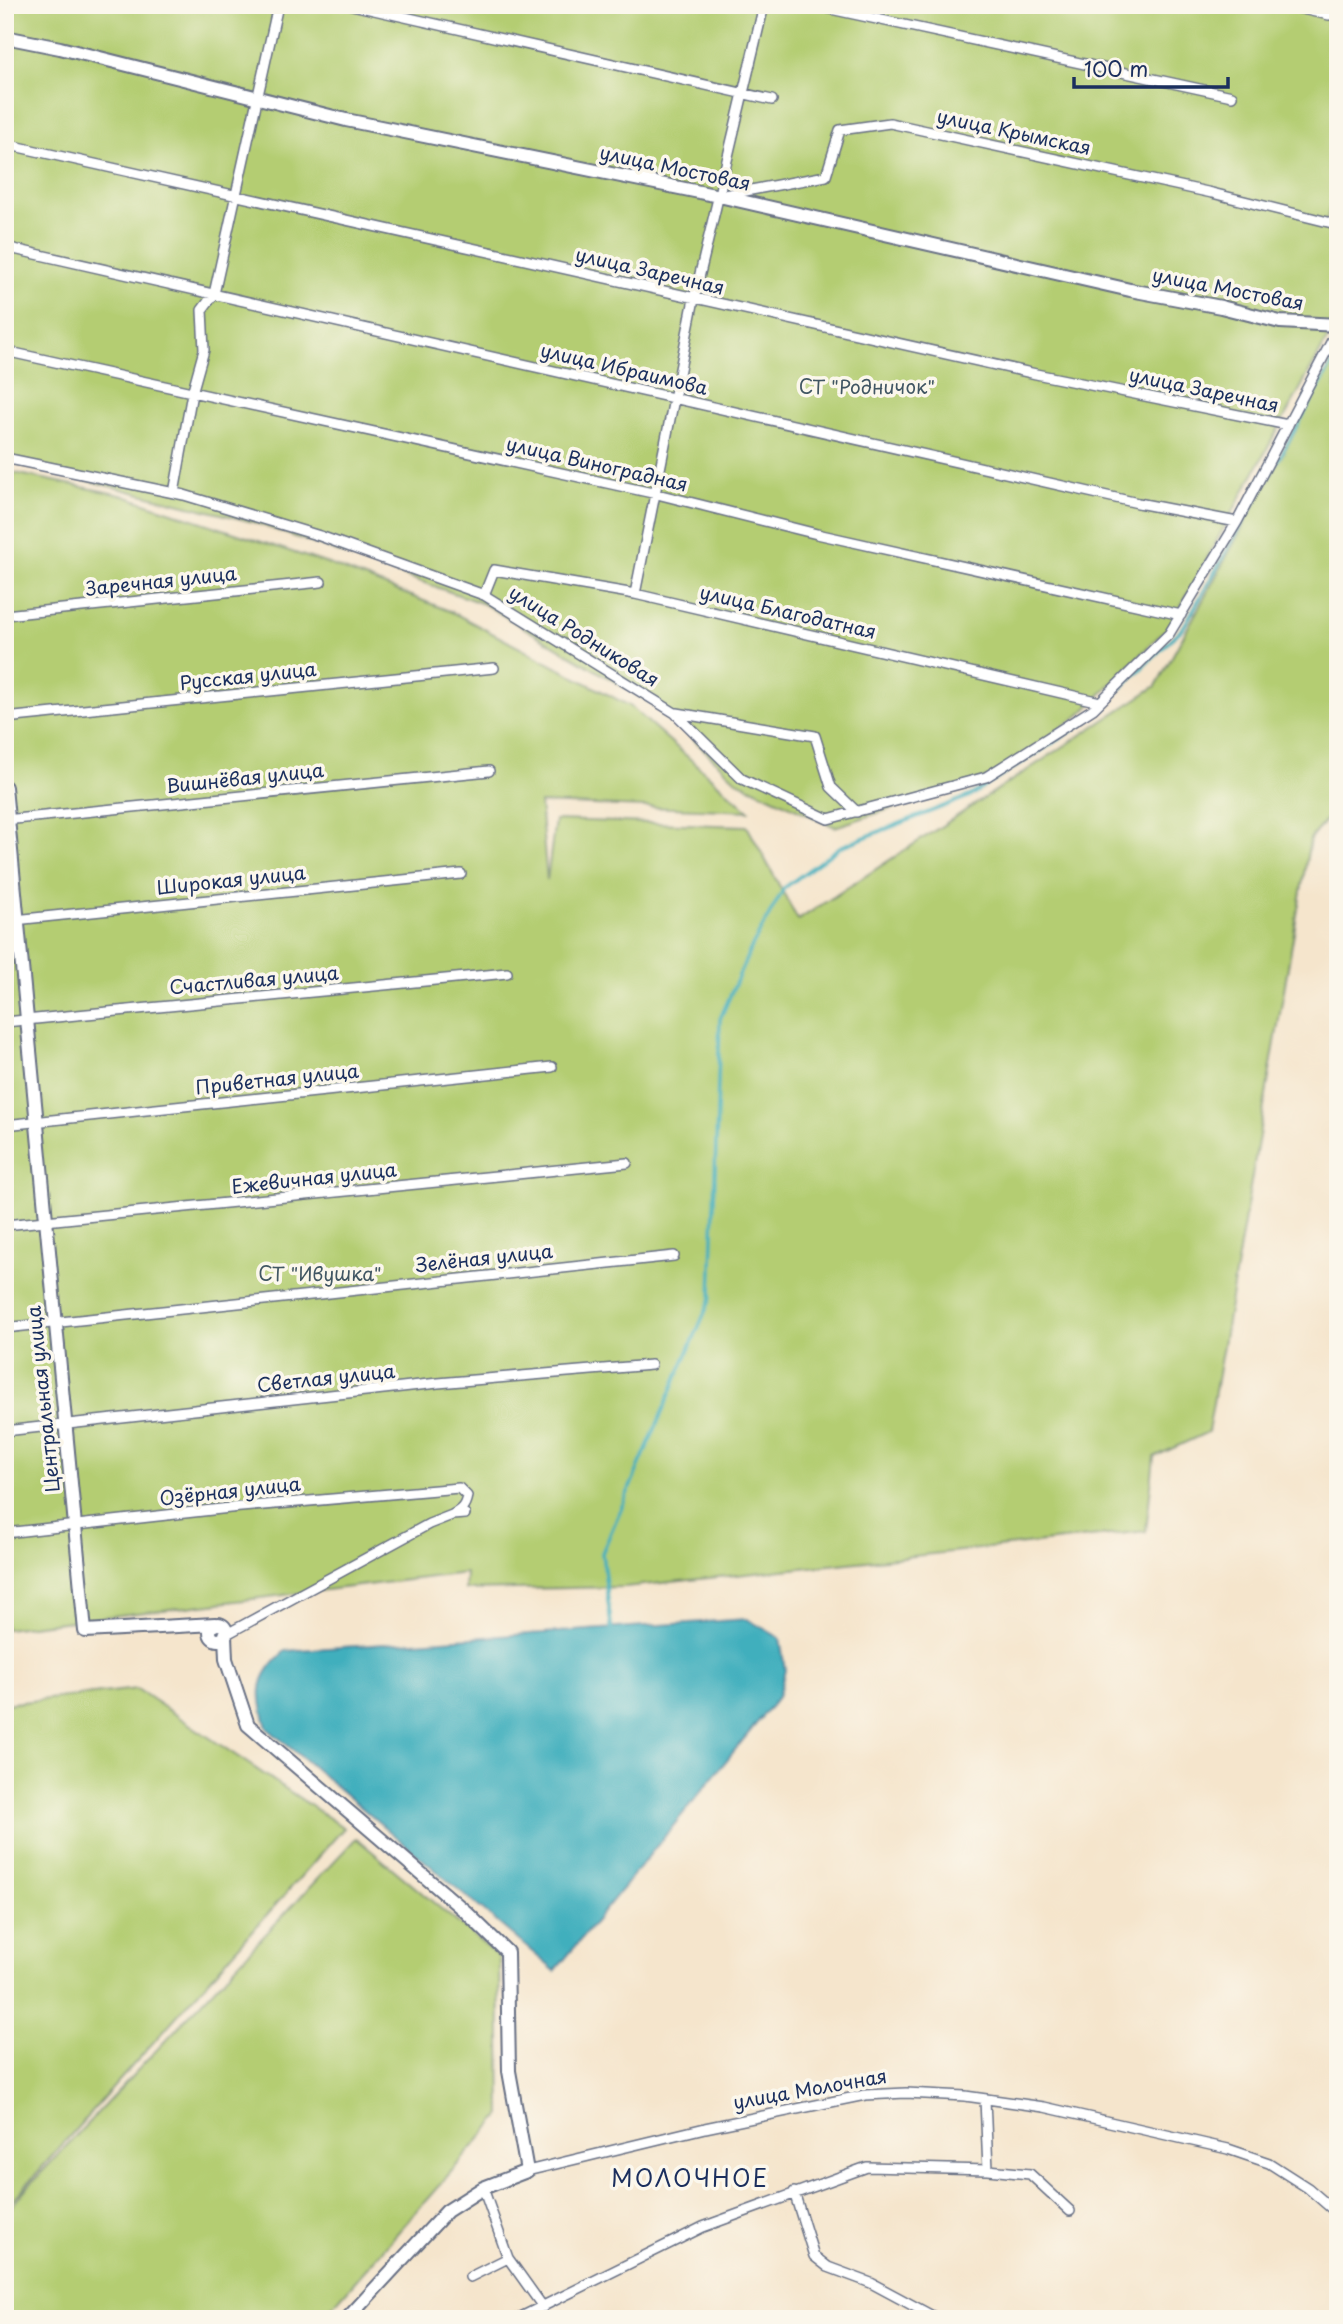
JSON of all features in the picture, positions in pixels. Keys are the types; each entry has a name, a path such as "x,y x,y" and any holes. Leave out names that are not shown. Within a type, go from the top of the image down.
{"street":[{"path":"174,493 192,393 204,350 202,310 214,294 278,5"},
{"path":"352,5 772,100"},
{"path":"635,594 694,299 764,5"},
{"path":"812,5 1232,96"},
{"path":"1284,5 1329,15 1338,14"},
{"name":"улица Мостовая","path":"5,37 346,120 719,196 1280,322 1338,327"},
{"name":"улица Крымская","path":"719,196 826,176 840,130 890,123 1212,193 1332,223"},
{"name":"улица Заречная","path":"5,144 694,299 1288,425"},
{"name":"улица Ибраимова","path":"5,247 1138,503 1237,522"},
{"name":"улица Родниковая","path":"5,458 174,493 320,536 484,595 675,713 742,779 828,820 986,777 1100,702 1170,634 1237,522 1338,327"},
{"name":"улица Виноградная","path":"5,351 657,494 817,534 1181,615"},
{"name":"улица Благодатная","path":"484,595 494,570 635,594 1100,702"},
{"name":"Заречная улица","path":"5,615 321,582"},
{"name":"Русская улица","path":"5,718 494,668"},
{"path":"675,713 815,736 831,787 856,812"},
{"name":"Вишнёвая улица","path":"7,820 489,771"},
{"name":"Центральная улица","path":"5,787 11,921 27,1020 85,1632 185,1625 216,1631"},
{"name":"Широкая улица","path":"11,921 461,874"},
{"name":"Счастливая улица","path":"5,1022 507,973"},
{"name":"Приветная улица","path":"5,1125 552,1067"},
{"name":"Ежевичная улица","path":"5,1225 626,1163"},
{"name":"Зелёная улица","path":"5,1328 674,1256"},
{"name":"Светлая улица","path":"5,1431 424,1385 651,1365"},
{"name":"Озёрная улица","path":"5,1533 230,1508 459,1488 467,1496 466,1502 462,1509 452,1515"},
{"path":"466,1514 452,1515 240,1624 216,1631 238,1703 248,1725 466,1912 507,1952 509,2071 527,2172"},
{"name":"улица Молочная","path":"347,2319 447,2211 483,2188 527,2172 705,2128 865,2095 906,2093 985,2099 1097,2117 1259,2159 1308,2188 1338,2214"},
{"path":"985,2099 988,2170"},
{"path":"517,2319 703,2227 867,2167 988,2170 1030,2174 1070,2211"},
{"path":"483,2188 509,2258 536,2293 543,2307"},
{"path":"794,2192 814,2256 828,2267 872,2283 938,2319"},
{"path":"470,2277 509,2258"}],"green space":[{"name":"СТ \"Родничок\"","path":"5,5 1338,5 1338,177 1326,223 1338,228 1338,320 1171,624 1081,714 992,776 835,827 737,781 661,709 484,604 253,522 5,460"},
{"name":"СТ \"Ивушка\"","path":"1336,356 1338,805 1310,839 1208,1432 1154,1457 1146,1531 625,1587 465,1590 466,1573 5,1629 5,471 121,495 334,566 452,612 630,706 749,811 540,803 547,880 555,820 747,826 798,920 1156,686"},
{"path":"137,1689 344,1828 5,2209 5,1704"},
{"path":"356,1838 499,1957 501,2115 322,2319 5,2319 5,2215 23,2192"}],"water":[{"path":"747,1619 780,1638 785,1670 778,1697 555,1971 267,1728 262,1704 261,1686 264,1677 275,1660 285,1651"}],"waterway":[{"path":"612,1632 602,1553 711,1298 720,1019 750,950 784,888 840,847 970,796 1087,721 1183,628 1338,354"}],"district":[{"name":"МОЛОЧНОЕ","path":"690,2179"}]}
